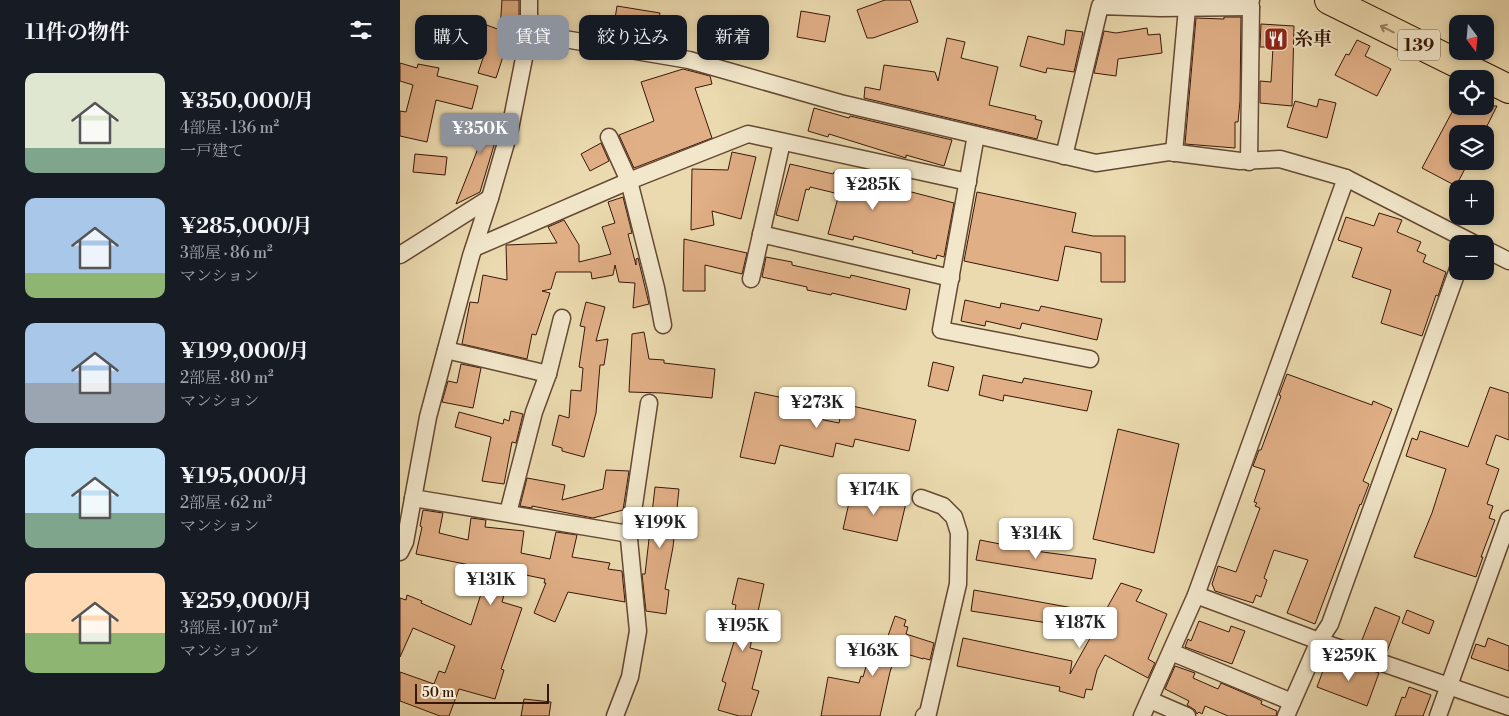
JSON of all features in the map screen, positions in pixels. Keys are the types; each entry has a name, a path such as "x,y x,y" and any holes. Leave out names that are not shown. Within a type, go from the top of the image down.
{"highway":[{"name":"139","path":"1329,0 1509,89"},
{"name":"139","path":"1369,0 1449,40"},
{"path":"1489,60 1509,70"}],"street":[{"path":"529,0 529,15"},
{"path":"1064,156 1100,6 1187,8 1251,4 1249,162"},
{"path":"1174,153 1187,8"},
{"path":"569,39 689,60 840,104 1096,163 1168,152 1249,162 1280,159 1346,178 1455,235"},
{"path":"400,552 405,542 428,418 474,248 510,129 524,60"},
{"path":"474,248 629,181 748,134 968,182"},
{"path":"976,135 941,330 1090,359"},
{"path":"609,136 629,181 656,288 663,325"},
{"path":"751,279 782,142"},
{"path":"1142,716 1196,595 1346,178"},
{"path":"400,255 490,198"},
{"path":"761,234 950,278"},
{"path":"1494,254 1509,261"},
{"path":"1171,652 1289,709 1319,641 1330,624 1454,280"},
{"path":"508,513 534,412 548,374 562,318"},
{"path":"446,350 548,374"},
{"path":"615,716 630,677 638,630 629,534 650,403"},
{"path":"413,498 629,534"},
{"path":"921,498 943,506 954,517 959,533 958,584 928,713 924,716"},
{"path":"1438,716 1509,518"},
{"path":"1196,595 1319,641 1509,707"},
{"path":"1150,700 1187,716"}],"building":[{"path":"502,0 519,0 519,15 501,15"},
{"path":"885,0 910,0 918,22 873,38 867,38 857,10"},
{"path":"617,6 660,13 660,15 616,15"},
{"path":"801,11 830,16 825,42 797,37"},
{"path":"1224,17 1241,17 1240,101 1238,122 1235,122 1235,148 1185,144 1196,18 1224,19"},
{"path":"1261,24 1294,26 1292,106 1260,103 1260,81 1271,82 1273,47 1260,47"},
{"path":"487,25 497,29 497,60 502,60 496,78 478,73 482,60 487,60"},
{"path":"1147,28 1148,35 1160,34 1162,53 1118,59 1116,76 1094,73 1104,31 1116,33"},
{"path":"1066,30 1083,32 1074,72 1047,68 1046,73 1020,66 1028,36 1064,45"},
{"path":"947,38 965,42 961,58 998,67 989,105 1036,116 1035,119 1042,121 1037,139 864,98 865,87 880,90 884,65 935,72 938,81"},
{"path":"1357,40 1370,46 1365,56 1391,69 1377,96 1335,75 1346,54 1349,55"},
{"path":"400,63 417,68 418,64 439,68 437,76 478,86 472,109 436,100 427,142 400,136 400,111 406,112 413,85 400,81"},
{"path":"683,69 710,76 712,84 695,88 712,138 634,168 619,135 654,121 641,82"},
{"path":"1319,99 1336,103 1327,138 1287,127 1295,101 1317,107"},
{"path":"814,108 849,118 850,116 952,140 944,166 906,155 906,158 829,134 828,137 808,131"},
{"path":"1450,115 1492,115 1488,125 1449,125 1449,170 1464,170 1459,180 1449,180 1449,182 1422,168"},
{"path":"471,118 501,122 480,192 456,204 481,141 468,140"},
{"path":"601,143 609,161 590,171 581,154"},
{"path":"732,152 756,157 741,219 712,211 714,225 691,230 692,169 728,170"},
{"path":"415,154 447,157 445,175 413,172"},
{"path":"790,164 833,174 834,172 954,203 944,257 937,255 936,259 854,236 853,240 828,234 839,194 810,187 809,190 806,189 798,221 776,215"},
{"path":"977,192 1076,213 1072,232 1093,236 1125,236 1125,282 1101,282 1101,253 1065,246 1058,281 964,261"},
{"path":"623,197 632,233 628,234 636,265 636,259 638,258 649,304 633,308 635,283 619,282 615,265 613,275 592,279 591,272 556,272 551,289 542,291 550,293 536,335 532,334 527,359 462,344 470,302 478,303 483,275 507,280 506,245 557,243 548,227 564,220 579,245 579,262 611,254 602,227 615,223 608,202"},
{"path":"1379,213 1402,220 1397,232 1421,242 1417,251 1426,255 1423,262 1446,272 1422,336 1381,323 1391,290 1352,277 1362,248 1338,240 1346,217 1374,226"},
{"path":"684,239 747,253 742,274 705,265 705,291 683,291"},
{"path":"766,257 850,278 851,275 910,289 906,310 832,293 831,295 807,290 807,287 762,277"},
{"path":"965,300 1000,308 1001,303 1039,311 1041,306 1102,319 1097,340 1022,323 1020,329 986,321 985,326 961,321"},
{"path":"586,302 605,307 596,341 608,339 604,365 600,365 596,413 584,457 562,451 562,448 552,445 559,415 569,418 571,390 581,391 583,368 579,367 585,327 580,326"},
{"path":"644,332 649,359 664,360 664,363 715,369 712,398 629,392 632,334"},
{"path":"933,362 954,367 948,391 928,386"},
{"path":"461,364 481,368 473,408 442,402 448,381 457,383"},
{"path":"1287,374 1372,405 1373,401 1392,409 1363,481 1369,484 1315,624 1287,613 1308,560 1274,550 1264,578 1267,580 1261,597 1256,595 1253,603 1215,591 1212,584 1218,566 1236,572 1260,508 1255,506 1257,503 1254,502 1265,470 1253,466 1281,396 1279,395"},
{"path":"983,375 1022,383 1024,378 1092,391 1087,411 1004,395 1003,401 979,395"},
{"path":"1490,387 1509,393 1509,440 1496,435 1486,464 1499,469 1487,504 1493,506 1489,518 1495,520 1481,557 1483,557 1476,577 1414,557 1432,513 1446,469 1406,456 1412,438 1417,440 1420,431 1468,447"},
{"path":"755,392 803,402 800,415 839,423 843,404 916,420 909,451 855,439 853,447 836,443 833,457 780,445 775,464 740,457"},
{"path":"511,411 523,414 516,443 512,442 504,484 482,481 491,437 455,427 459,412 503,424 504,419 509,421"},
{"path":"1118,429 1179,444 1154,553 1093,539"},
{"path":"606,470 629,471 623,510 593,518 532,506 532,508 520,506 527,478 565,485 562,500 603,489"},
{"path":"655,487 679,489 673,547 665,589 669,590 666,614 646,611 642,574 645,574"},
{"path":"852,490 906,503 897,541 843,529"},
{"path":"423,510 443,513 439,533 468,540 471,518 486,520 485,527 524,531 521,553 550,559 556,532 577,535 572,557 610,563 608,569 622,571 625,602 568,592 555,622 534,613 546,583 544,583 545,579 516,573 515,575 510,574 502,602 522,608 501,669 504,670 495,699 459,689 449,716 440,716 400,701 400,672 434,684 439,671 445,673 455,646 413,628 400,657 400,598 406,600 407,595 471,625 489,569 416,554 422,527 420,526"},
{"path":"980,540 1035,551 1096,559 1092,579 976,560"},
{"path":"738,578 764,584 750,648 762,651 752,689 759,691 751,716 739,716 718,710 726,683 722,681 737,632 734,632 735,626 732,626 736,605 732,604"},
{"path":"1121,583 1142,590 1136,601 1167,614 1148,659 1155,663 1148,678 1105,655 1097,670 1092,690 1086,689 1084,698 1059,691 1060,687 957,666 963,638 1072,661 1070,674"},
{"path":"974,590 1084,610 1080,628 971,611"},
{"path":"1375,607 1400,617 1386,654 1360,645"},
{"path":"1407,610 1434,621 1429,634 1402,623"},
{"path":"895,616 906,620 904,626 908,627 906,634 934,643 930,660 897,651 880,716 821,716 828,677 859,683 861,676 863,677 870,653 881,656"},
{"path":"1199,621 1229,632 1231,626 1245,631 1232,664 1185,647 1188,639 1191,641"},
{"path":"1488,638 1509,646 1509,671 1471,658 1476,644 1485,647"},
{"path":"1337,658 1379,673 1367,706 1317,687 1324,668 1333,671"},
{"path":"1175,666 1195,673 1193,678 1218,689 1221,683 1256,698 1262,701 1261,704 1277,711 1276,716 1228,716 1205,706 1202,714 1199,712 1197,714 1195,710 1187,705 1189,701 1165,689"},
{"path":"1409,687 1431,695 1423,716 1395,716 1402,697 1405,698"},
{"path":"524,699 551,702 549,716 521,716"}],"place":[{"name":"糸車","path":"1276,39"}]}
